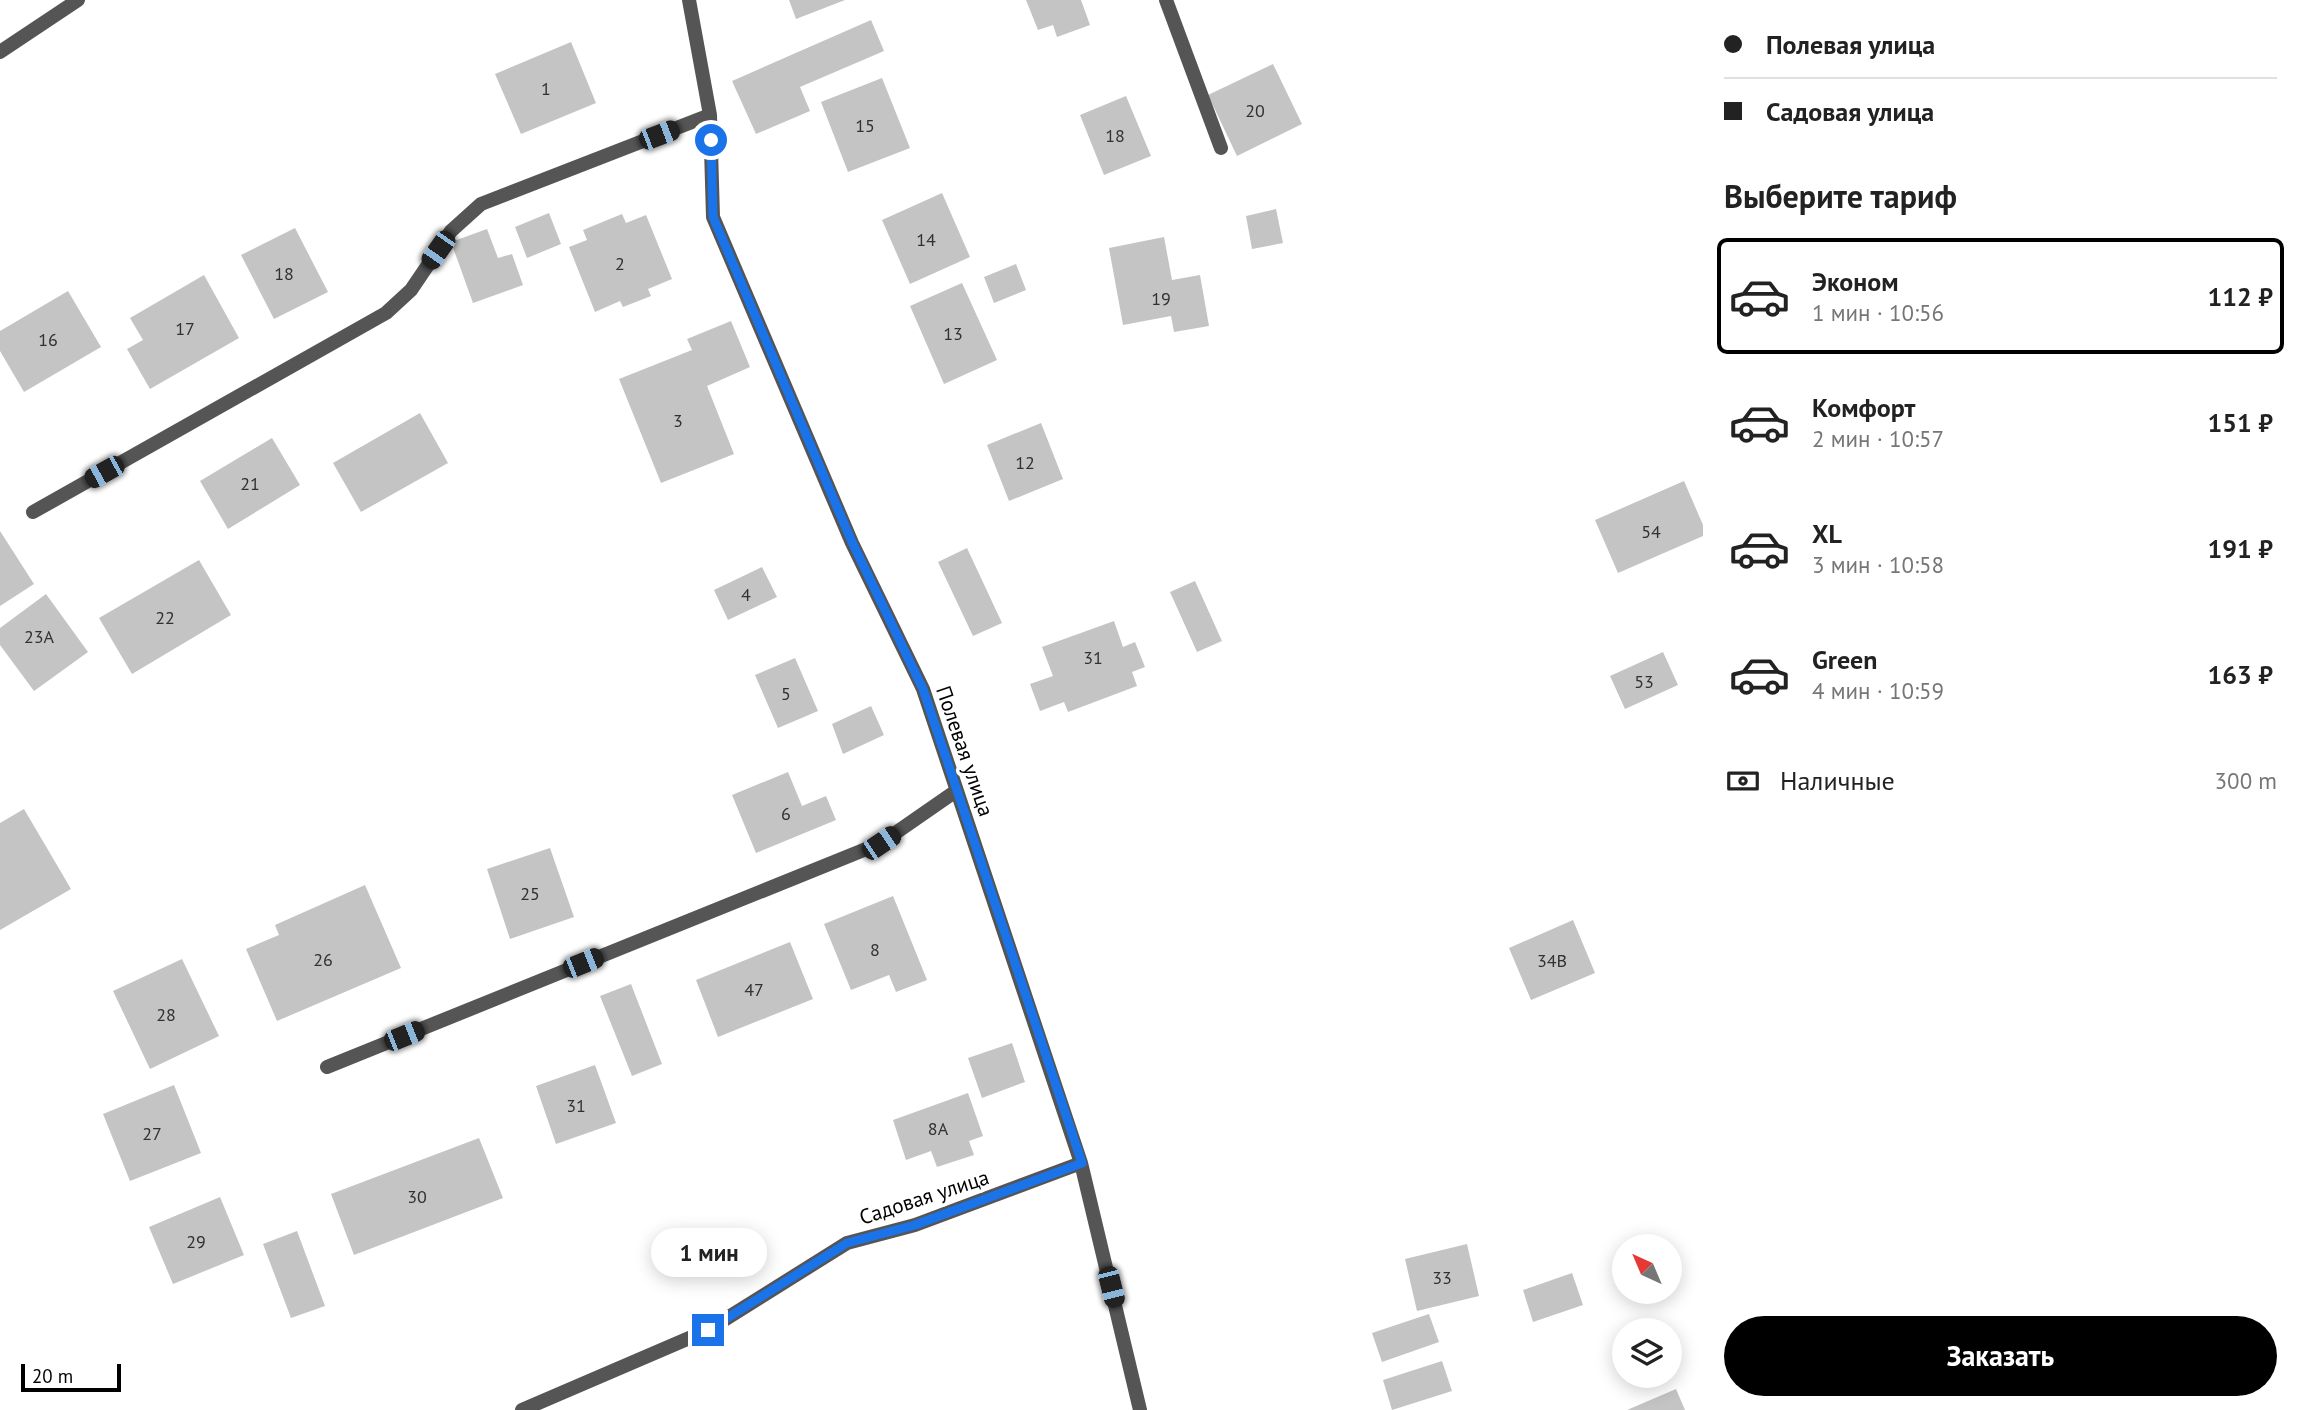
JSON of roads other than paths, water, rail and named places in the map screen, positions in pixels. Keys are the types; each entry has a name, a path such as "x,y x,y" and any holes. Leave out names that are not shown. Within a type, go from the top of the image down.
{"street":[{"path":"0,52 78,0"},
{"name":"Полевая улица","path":"690,0 710,115 713,217 852,542 923,689 1082,1163 1140,1410"},
{"path":"1166,0 1221,148"},
{"path":"33,512 386,313 411,290 451,230 481,204 710,115"},
{"path":"327,1067 881,843 957,791"},
{"name":"Садовая улица","path":"522,1410 708,1330 847,1243 915,1225 1082,1163"}]}
